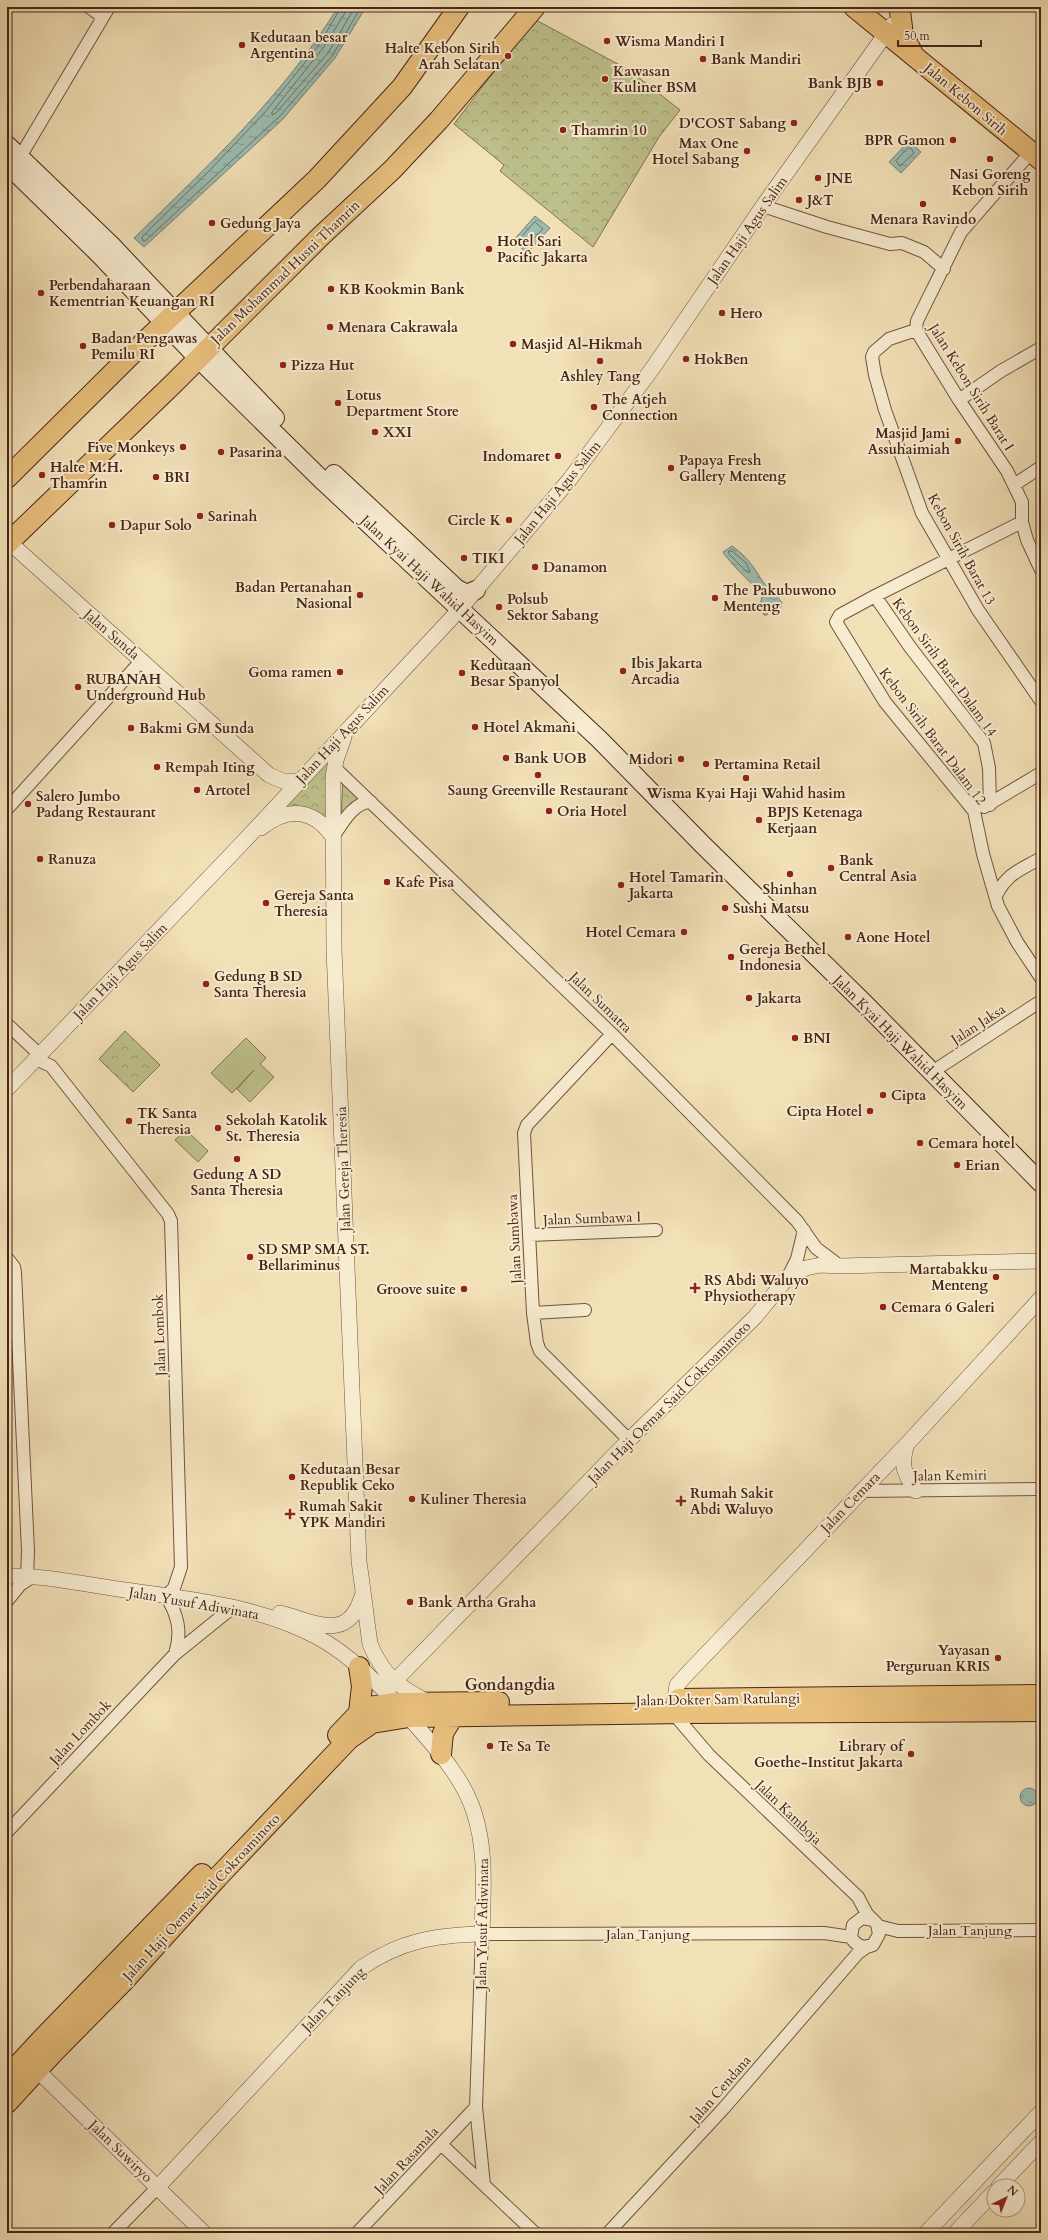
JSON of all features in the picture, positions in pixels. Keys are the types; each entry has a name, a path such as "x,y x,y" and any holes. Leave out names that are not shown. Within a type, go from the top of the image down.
{"main road":[{"path":"7,478 170,318 317,179 405,82 459,7"},
{"name":"Jalan Mohammad Husni Thamrin","path":"8,543 321,236 392,170 443,116 535,7"},
{"name":"Jalan Kebon Sirih","path":"854,7 1036,156"},
{"path":"902,9 903,35 914,55"},
{"name":"Jalan Kyai Haji Wahid Hasyim","path":"7,145 14,160 105,250 204,352 457,589 467,594 476,590"},
{"name":"Jalan Kyai Haji Wahid Hasyim","path":"204,352 330,487 599,739 702,845 932,1072 1041,1183"},
{"path":"359,1667 364,1710 389,1698"},
{"name":"Jalan Dokter Sam Ratulangi","path":"389,1698 428,1702 674,1706 864,1704 1041,1695"},
{"name":"Jalan Dokter Sam Ratulangi","path":"864,1704 1041,1711"},
{"name":"Jalan Dokter Sam Ratulangi","path":"409,1717 453,1717 674,1706"},
{"name":"Jalan Haji Oemar Said Cokroaminoto","path":"7,2077 41,2040 364,1710"},
{"name":"Jalan Haji Oemar Said Cokroaminoto","path":"7,2103 122,1983 217,1878 349,1739 372,1723 409,1717"},
{"path":"441,1754 443,1733 453,1717"}],"street":[{"path":"14,160 106,12 89,7"},
{"name":"Jalan Haji Agus Salim","path":"7,1089 246,839 298,781 460,609 579,467 652,369 763,206 887,34 902,9"},
{"name":"Jalan Kebon Sirih Barat I","path":"1036,156 961,232 917,321 916,330 959,400 989,443 1014,485 1022,502 1022,522 1027,540 1041,570"},
{"path":"763,206 827,227 890,244 902,243 924,252 944,269"},
{"name":"Kebon Sirih Barat 13","path":"916,330 889,338 874,352 872,357 875,375 914,494 922,513 950,559 978,610 1041,701"},
{"path":"959,400 1006,368 1041,348"},
{"path":"1014,485 1041,467"},
{"path":"875,596 1022,522"},
{"name":"Jalan Sunda","path":"8,543 269,774 283,781 298,781"},
{"name":"Kebon Sirih Barat Dalam 12","path":"875,596 840,615 836,620 837,625 885,702 974,811 983,854 998,906 1016,942 1041,978"},
{"name":"Kebon Sirih Barat Dalam 14","path":"875,596 910,647 984,743 987,754 990,805"},
{"path":"7,809 142,660"},
{"name":"Jalan Gereja Theresia","path":"347,729 334,767 333,837 335,964 362,1596 370,1644 380,1666 394,1681 407,1691 428,1702"},
{"name":"Jalan Sumatra","path":"334,767 612,1034 804,1230 816,1248 840,1266"},
{"path":"974,811 990,805 1024,782 1041,773"},
{"name":"Jalan Sunda","path":"269,774 276,795 276,806"},
{"path":"246,839 263,826 295,813 304,813 317,818 333,837 352,811 366,802 371,802"},
{"path":"996,896 1003,882 1010,876 1041,858"},
{"name":"Jalan Jaksa","path":"932,1072 1041,1001"},
{"name":"Jalan Lombok","path":"7,1024 38,1057 51,1066 168,1214 171,1221 181,1568 174,1588 166,1596"},
{"name":"Jalan Sumbawa","path":"612,1034 525,1129 529,1235 533,1313 537,1343 540,1351 629,1440"},
{"name":"Jalan Sumbawa I","path":"529,1235 656,1230"},
{"path":"788,1277 797,1259 804,1230"},
{"path":"7,1258 14,1267 15,1272 29,1577 20,1585 7,1601"},
{"name":"Jalan Haji Oemar Said Cokroaminoto","path":"389,1698 394,1681 629,1440 755,1317 788,1277 806,1268 821,1265 1038,1263"},
{"name":"Jalan Cemara","path":"674,1706 677,1685 860,1491 907,1444 1041,1298"},
{"path":"533,1313 585,1310"},
{"path":"907,1444 903,1458 903,1468 916,1491"},
{"name":"Jalan Kemiri","path":"860,1491 1041,1489"},
{"name":"Jalan Yusuf Adiwinata","path":"7,1576 29,1577 166,1596 251,1611 316,1636 345,1655 359,1667 409,1717 441,1754 465,1790 478,1826 484,1854 476,2107 484,2185"},
{"path":"166,1596 175,1614 179,1630 179,1640 175,1654"},
{"path":"251,1611 273,1612 324,1626 336,1627 354,1616 362,1596"},
{"name":"Jalan Lombok","path":"7,1832 175,1654 227,1612 235,1608"},
{"path":"374,1653 390,1665 408,1667"},
{"name":"Jalan Kamboja","path":"674,1706 709,1755 855,1895 876,1928"},
{"path":"851,1961 854,1931 858,1913 855,1895"},
{"path":"854,1931 862,1918 876,1928"},
{"name":"Jalan Tanjung","path":"876,1928 884,1934 898,1931 1041,1930"},
{"name":"Jalan Cendana","path":"608,2233 724,2108 851,1961 868,1946 876,1942 876,1928"},
{"path":"854,1931 861,1946 868,1946"},
{"name":"Jalan Tanjung","path":"113,2233 158,2187 361,1968 380,1955 407,1944 434,1937 482,1934 824,1933 854,1931"},
{"name":"Jalan Suwiryo","path":"37,2070 204,2233"},
{"name":"Jalan Rasamala","path":"357,2233 476,2107"},
{"path":"926,2233 1041,2112"},
{"path":"1007,2178 1041,2142"},
{"path":"441,2144 535,2233"},
{"path":"955,2233 986,2200"}],"green space":[{"name":"Thamrin 10","path":"534,19 629,70 680,110 659,137 593,247 500,171 504,165 454,124"},
{"path":"334,754 329,822 277,814"},
{"path":"343,779 362,797 341,819"},
{"path":"125,1031 160,1065 133,1092 99,1059"},
{"path":"246,1038 266,1058 260,1064 274,1077 250,1102 237,1089 254,1070 232,1093 211,1073"},
{"path":"186,1130 208,1151 198,1162 175,1140"}],"water":[{"path":"338,7 366,7 335,58 283,119 144,247 134,238 190,184 269,100 317,39"},
{"path":"909,141 921,152 901,173 889,162"},
{"path":"535,216 550,228 527,253 513,241"},
{"path":"732,546 741,553 755,569 763,582 780,599 782,603 781,607 774,608 769,605 767,615 764,615 759,607 763,594 742,574 723,552"},
{"path":"1029,1788 1033,1789 1037,1793 1037,1801 1033,1805 1029,1806 1025,1805 1021,1801 1020,1797 1021,1793 1025,1789"}],"place":[{"name":"Wisma Mandiri I","path":"607,41"},
{"name":"Kedutaan besar Argentina","path":"242,45"},
{"name":"Halte Kebon Sirih Arah Selatan","path":"508,56"},
{"name":"Bank Mandiri","path":"703,59"},
{"name":"Kawasan Kuliner BSM","path":"605,79"},
{"name":"Bank BJB","path":"880,83"},
{"name":"D'COST Sabang","path":"794,123"},
{"name":"Thamrin 10","path":"563,130"},
{"name":"BPR Gamon","path":"953,140"},
{"name":"Max One Hotel Sabang","path":"747,151"},
{"name":"Nasi Goreng Kebon Sirih","path":"990,159"},
{"name":"JNE","path":"818,178"},
{"name":"J&T","path":"799,200"},
{"name":"Menara Ravindo","path":"923,204"},
{"name":"Gedung Jaya","path":"212,223"},
{"name":"Hotel Sari Pacific Jakarta","path":"489,249"},
{"name":"KB Kookmin Bank","path":"331,289"},
{"name":"Perbendaharaan Kementrian Keuangan RI","path":"41,293"},
{"name":"Hero","path":"722,313"},
{"name":"Menara Cakrawala","path":"330,327"},
{"name":"Masjid Al-Hikmah","path":"513,344"},
{"name":"Badan Pengawas Pemilu RI","path":"83,346"},
{"name":"HokBen","path":"686,359"},
{"name":"Ashley Tang","path":"600,361"},
{"name":"Pizza Hut","path":"283,365"},
{"name":"Lotus Department Store","path":"338,403"},
{"name":"The Atjeh Connection","path":"594,407"},
{"name":"XXI","path":"375,432"},
{"name":"Masjid Jami Assuhaimiah","path":"958,441"},
{"name":"Five Monkeys","path":"183,447"},
{"name":"Pasarina","path":"221,452"},
{"name":"Indomaret","path":"558,456"},
{"name":"Papaya Fresh Gallery Menteng","path":"671,468"},
{"name":"Halte M.H. Thamrin","path":"42,475"},
{"name":"BRI","path":"156,477"},
{"name":"Sarinah","path":"200,516"},
{"name":"Circle K","path":"509,520"},
{"name":"Dapur Solo","path":"112,525"},
{"name":"TIKI","path":"464,558"},
{"name":"Danamon","path":"535,567"},
{"name":"Badan Pertanahan Nasional","path":"360,595"},
{"name":"The Pakubuwono Menteng","path":"715,598"},
{"name":"Polsub Sektor Sabang","path":"499,607"},
{"name":"Ibis Jakarta Arcadia","path":"623,671"},
{"name":"Goma ramen","path":"340,672"},
{"name":"Kedutaan Besar Spanyol","path":"462,673"},
{"name":"RUBANAH Underground Hub","path":"78,687"},
{"name":"Hotel Akmani","path":"475,727"},
{"name":"Bakmi GM Sunda","path":"131,728"},
{"name":"Bank UOB","path":"506,758"},
{"name":"Midori","path":"681,759"},
{"name":"Pertamina Retail","path":"706,764"},
{"name":"Rempah Iting","path":"157,767"},
{"name":"Saung Greenville Restaurant","path":"538,775"},
{"name":"Wisma Kyai Haji Wahid hasim","path":"746,778"},
{"name":"Artotel","path":"197,790"},
{"name":"Salero Jumbo Padang Restaurant","path":"28,804"},
{"name":"Oria Hotel","path":"549,811"},
{"name":"BPJS Ketenaga Kerjaan","path":"759,820"},
{"name":"Ranuza","path":"40,859"},
{"name":"Bank Central Asia","path":"831,868"},
{"name":"Shinhan","path":"790,874"},
{"name":"Kafe Pisa","path":"387,882"},
{"name":"Hotel Tamarin Jakarta","path":"621,885"},
{"name":"Gereja Santa Theresia","path":"266,903"},
{"name":"Sushi Matsu","path":"725,908"},
{"name":"Hotel Cemara","path":"684,932"},
{"name":"Aone Hotel","path":"848,937"},
{"name":"Gereja Bethel Indonesia","path":"731,957"},
{"name":"Gedung B SD Santa Theresia","path":"206,984"},
{"name":"Jakarta","path":"749,998"},
{"name":"BNI","path":"795,1038"},
{"name":"Cipta","path":"883,1095"},
{"name":"Cipta Hotel","path":"870,1111"},
{"name":"TK Santa Theresia","path":"129,1121"},
{"name":"Sekolah Katolik St. Theresia","path":"218,1128"},
{"name":"Cemara hotel","path":"920,1143"},
{"name":"Gedung A SD Santa Theresia","path":"237,1159"},
{"name":"Erian","path":"957,1165"},
{"name":"SD SMP SMA ST. Bellariminus","path":"250,1257"},
{"name":"Martabakku Menteng","path":"996,1277"},
{"name":"RS Abdi Waluyo Physiotherapy","path":"695,1288"},
{"name":"Groove suite","path":"464,1289"},
{"name":"Cemara 6 Galeri","path":"883,1307"},
{"name":"Kedutaan Besar Republik Ceko","path":"292,1477"},
{"name":"Kuliner Theresia","path":"412,1499"},
{"name":"Rumah Sakit Abdi Waluyo","path":"681,1501"},
{"name":"Rumah Sakit YPK Mandiri","path":"290,1514"},
{"name":"Bank Artha Graha","path":"410,1602"},
{"name":"Yayasan Perguruan KRIS","path":"998,1658"},
{"name":"Te Sa Te","path":"490,1746"},
{"name":"Library of Goethe-Institut Jakarta","path":"911,1754"}],"district":[{"name":"Gondangdia","path":"510,1684"}]}
